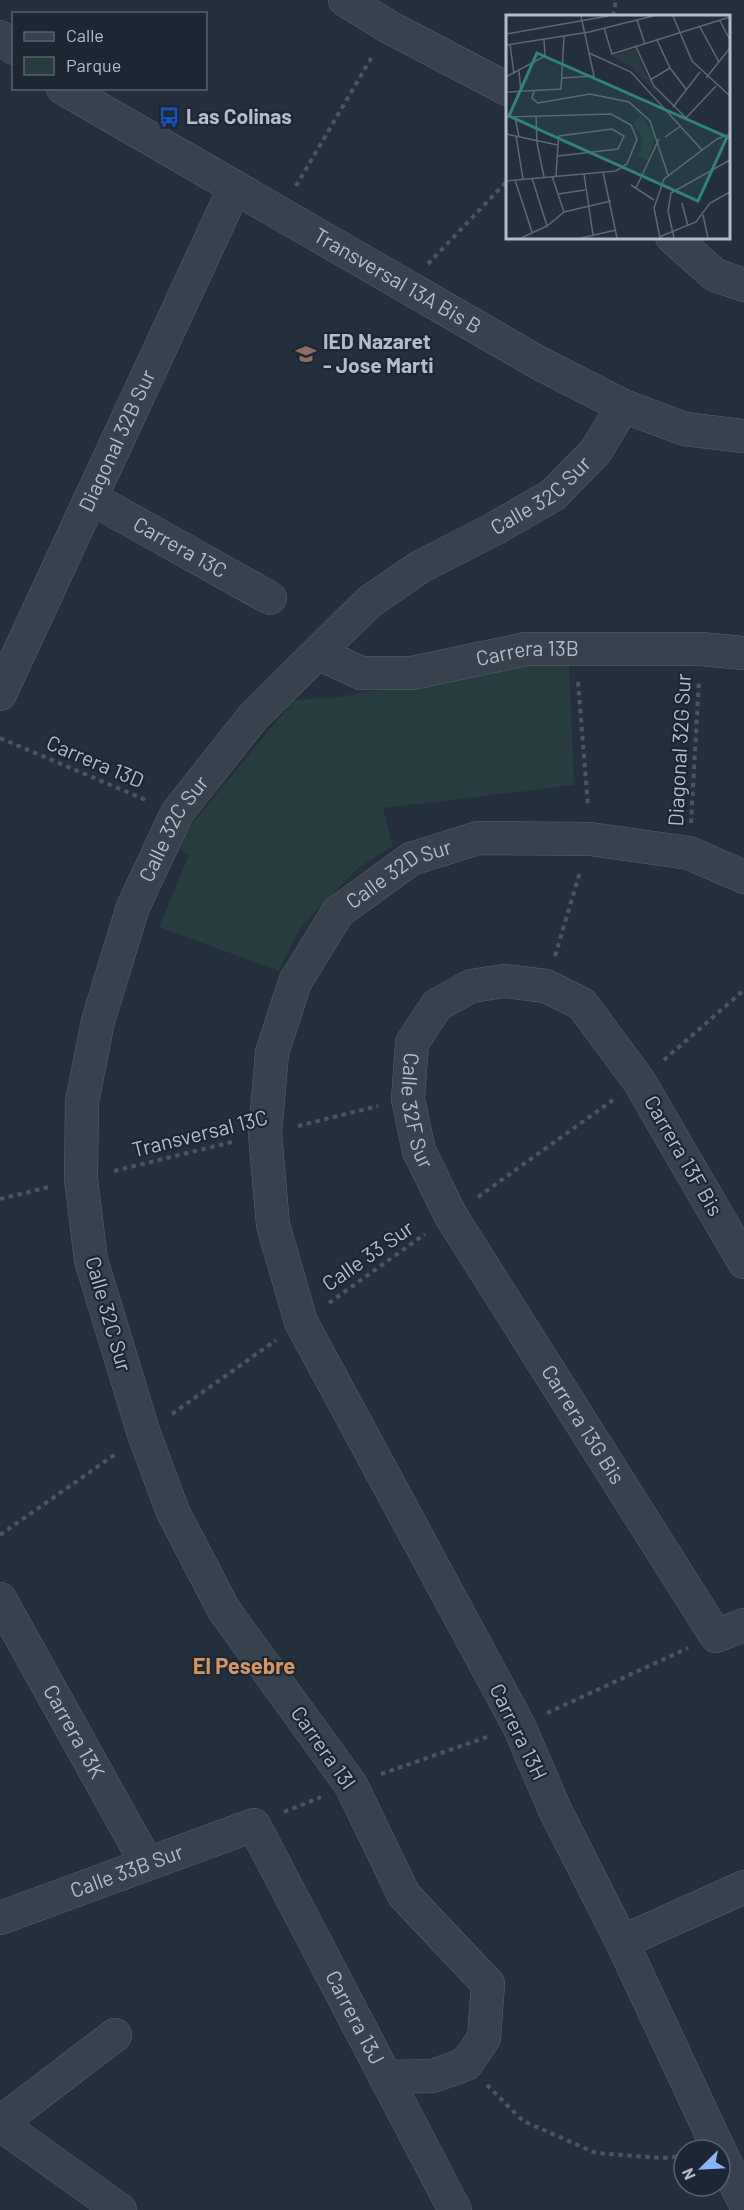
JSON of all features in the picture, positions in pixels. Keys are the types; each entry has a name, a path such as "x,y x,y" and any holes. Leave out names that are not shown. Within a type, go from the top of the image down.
{"street":[{"path":"345,0 389,27 506,88"},
{"path":"0,36 12,46"},
{"name":"Transversal 13A Bis B","path":"66,90 539,363 623,406 685,429 744,436"},
{"name":"Diagonal 32B Sur","path":"0,694 235,187"},
{"path":"673,238 715,275 744,285"},
{"name":"Calle 32C Sur","path":"144,1434 91,1260 81,1179 82,1102 98,1021 133,907 177,813 253,717 369,602 420,567 494,529 553,495 596,451 623,406"},
{"name":"Carrera 13C","path":"91,498 270,598"},
{"name":"Carrera 13B","path":"318,653 361,673 412,673 526,648 701,649 744,653"},
{"name":"Calle 32D Sur","path":"301,1322 273,1225 265,1134 272,1053 295,982 338,912 411,859 478,838 590,839 689,853 744,877"},
{"name":"Calle 32F Sur","path":"451,1216 419,1151 408,1099 412,1044 437,1005 471,986 504,981 546,986 582,1004 639,1081"},
{"name":"Carrera 13F Bis","path":"639,1081 744,1262"},
{"name":"Carrera 13G Bis","path":"451,1216 730,1630"},
{"name":"Carrera 13H","path":"301,1322 519,1726 555,1810 622,1942 713,2138"},
{"name":"Carrera 13I","path":"144,1434 173,1512 224,1610 351,1785 404,1895 489,1984 484,2038 466,2064"},
{"name":"Carrera 13K","path":"0,1599 147,1864"},
{"name":"Calle 33B Sur","path":"0,1918 254,1825"},
{"name":"Carrera 13J","path":"254,1825 385,2077 446,2207"},
{"path":"622,1942 744,1887"},
{"path":"115,2036 0,2123 120,2210"},
{"path":"385,2077 433,2076 466,2064"},
{"name":"Carrera 13H","path":"732,2176 744,2201"}],"path":[{"path":"613,15 616,0"},
{"path":"281,212 389,27"},
{"path":"407,286 506,183"},
{"name":"Diagonal 32G Sur","path":"689,853 701,649"},
{"name":"Carrera 13D","path":"0,738 177,813"},
{"name":"Calle 33 Sur","path":"0,1535 639,1081 744,990"},
{"name":"Transversal 13C","path":"0,1199 408,1099"},
{"path":"466,2064 523,2121 596,2153 672,2157"}],"green space":[{"path":"569,663 574,785 383,808 393,846 358,868 300,928 279,971 159,927 189,855 174,846 294,700 334,698 499,668"}],"place":[{"name":"Las Colinas","path":"169,117"},
{"name":"IED Nazaret - Jose Marti","path":"306,354"}],"district":[{"name":"El Pesebre","path":"244,1666"}]}
